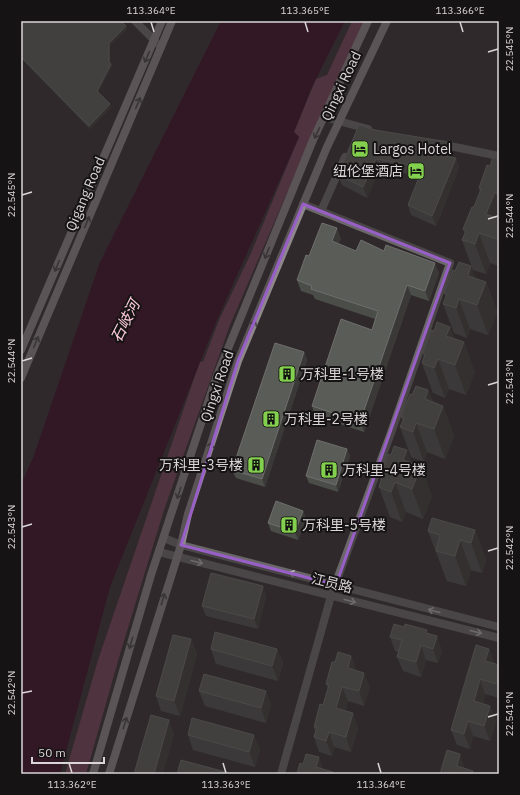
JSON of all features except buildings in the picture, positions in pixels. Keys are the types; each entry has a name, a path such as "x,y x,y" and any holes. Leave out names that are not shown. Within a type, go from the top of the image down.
{"main road":[{"name":"Qigang Road","path":"21,350 162,21"},
{"name":"Qigang Road","path":"21,378 172,21"},
{"name":"Qingxi Road","path":"92,774 151,575 216,378 324,117 368,21"},
{"name":"Qingxi Road","path":"109,774 181,545 188,514 238,361 303,204 339,122 387,21"}],"street":[{"path":"135,21 161,47"},
{"path":"324,117 374,131"},
{"path":"435,143 499,156"},
{"path":"321,211 345,157"},
{"path":"281,774 331,596 391,434 450,263 303,204"},
{"name":"江员路","path":"164,538 181,545 499,627"},
{"name":"江员路","path":"159,552 499,638"}],"highlighted area":[{"path":"303,204 450,263 336,585 181,545 238,361"}],"shaded area":[{"path":"352,21 364,21 308,144 230,325 164,510 120,654 86,774 65,774 98,660 200,361 203,362 219,320 251,253 299,137 294,132 316,79 327,75"}],"water":[{"name":"石岐河","path":"221,21 345,21 312,87 294,132 299,137 217,320 110,587 60,774 21,774 21,484 33,458 100,262"}],"place":[{"name":"Largos Hotel","path":"360,149"},
{"name":"纽伦堡酒店","path":"416,171"},
{"name":"万科里-1号楼","path":"287,374"},
{"name":"万科里-2号楼","path":"271,419"},
{"name":"万科里-3号楼","path":"256,465"},
{"name":"万科里-4号楼","path":"329,470"},
{"name":"万科里-5号楼","path":"289,525"}]}
